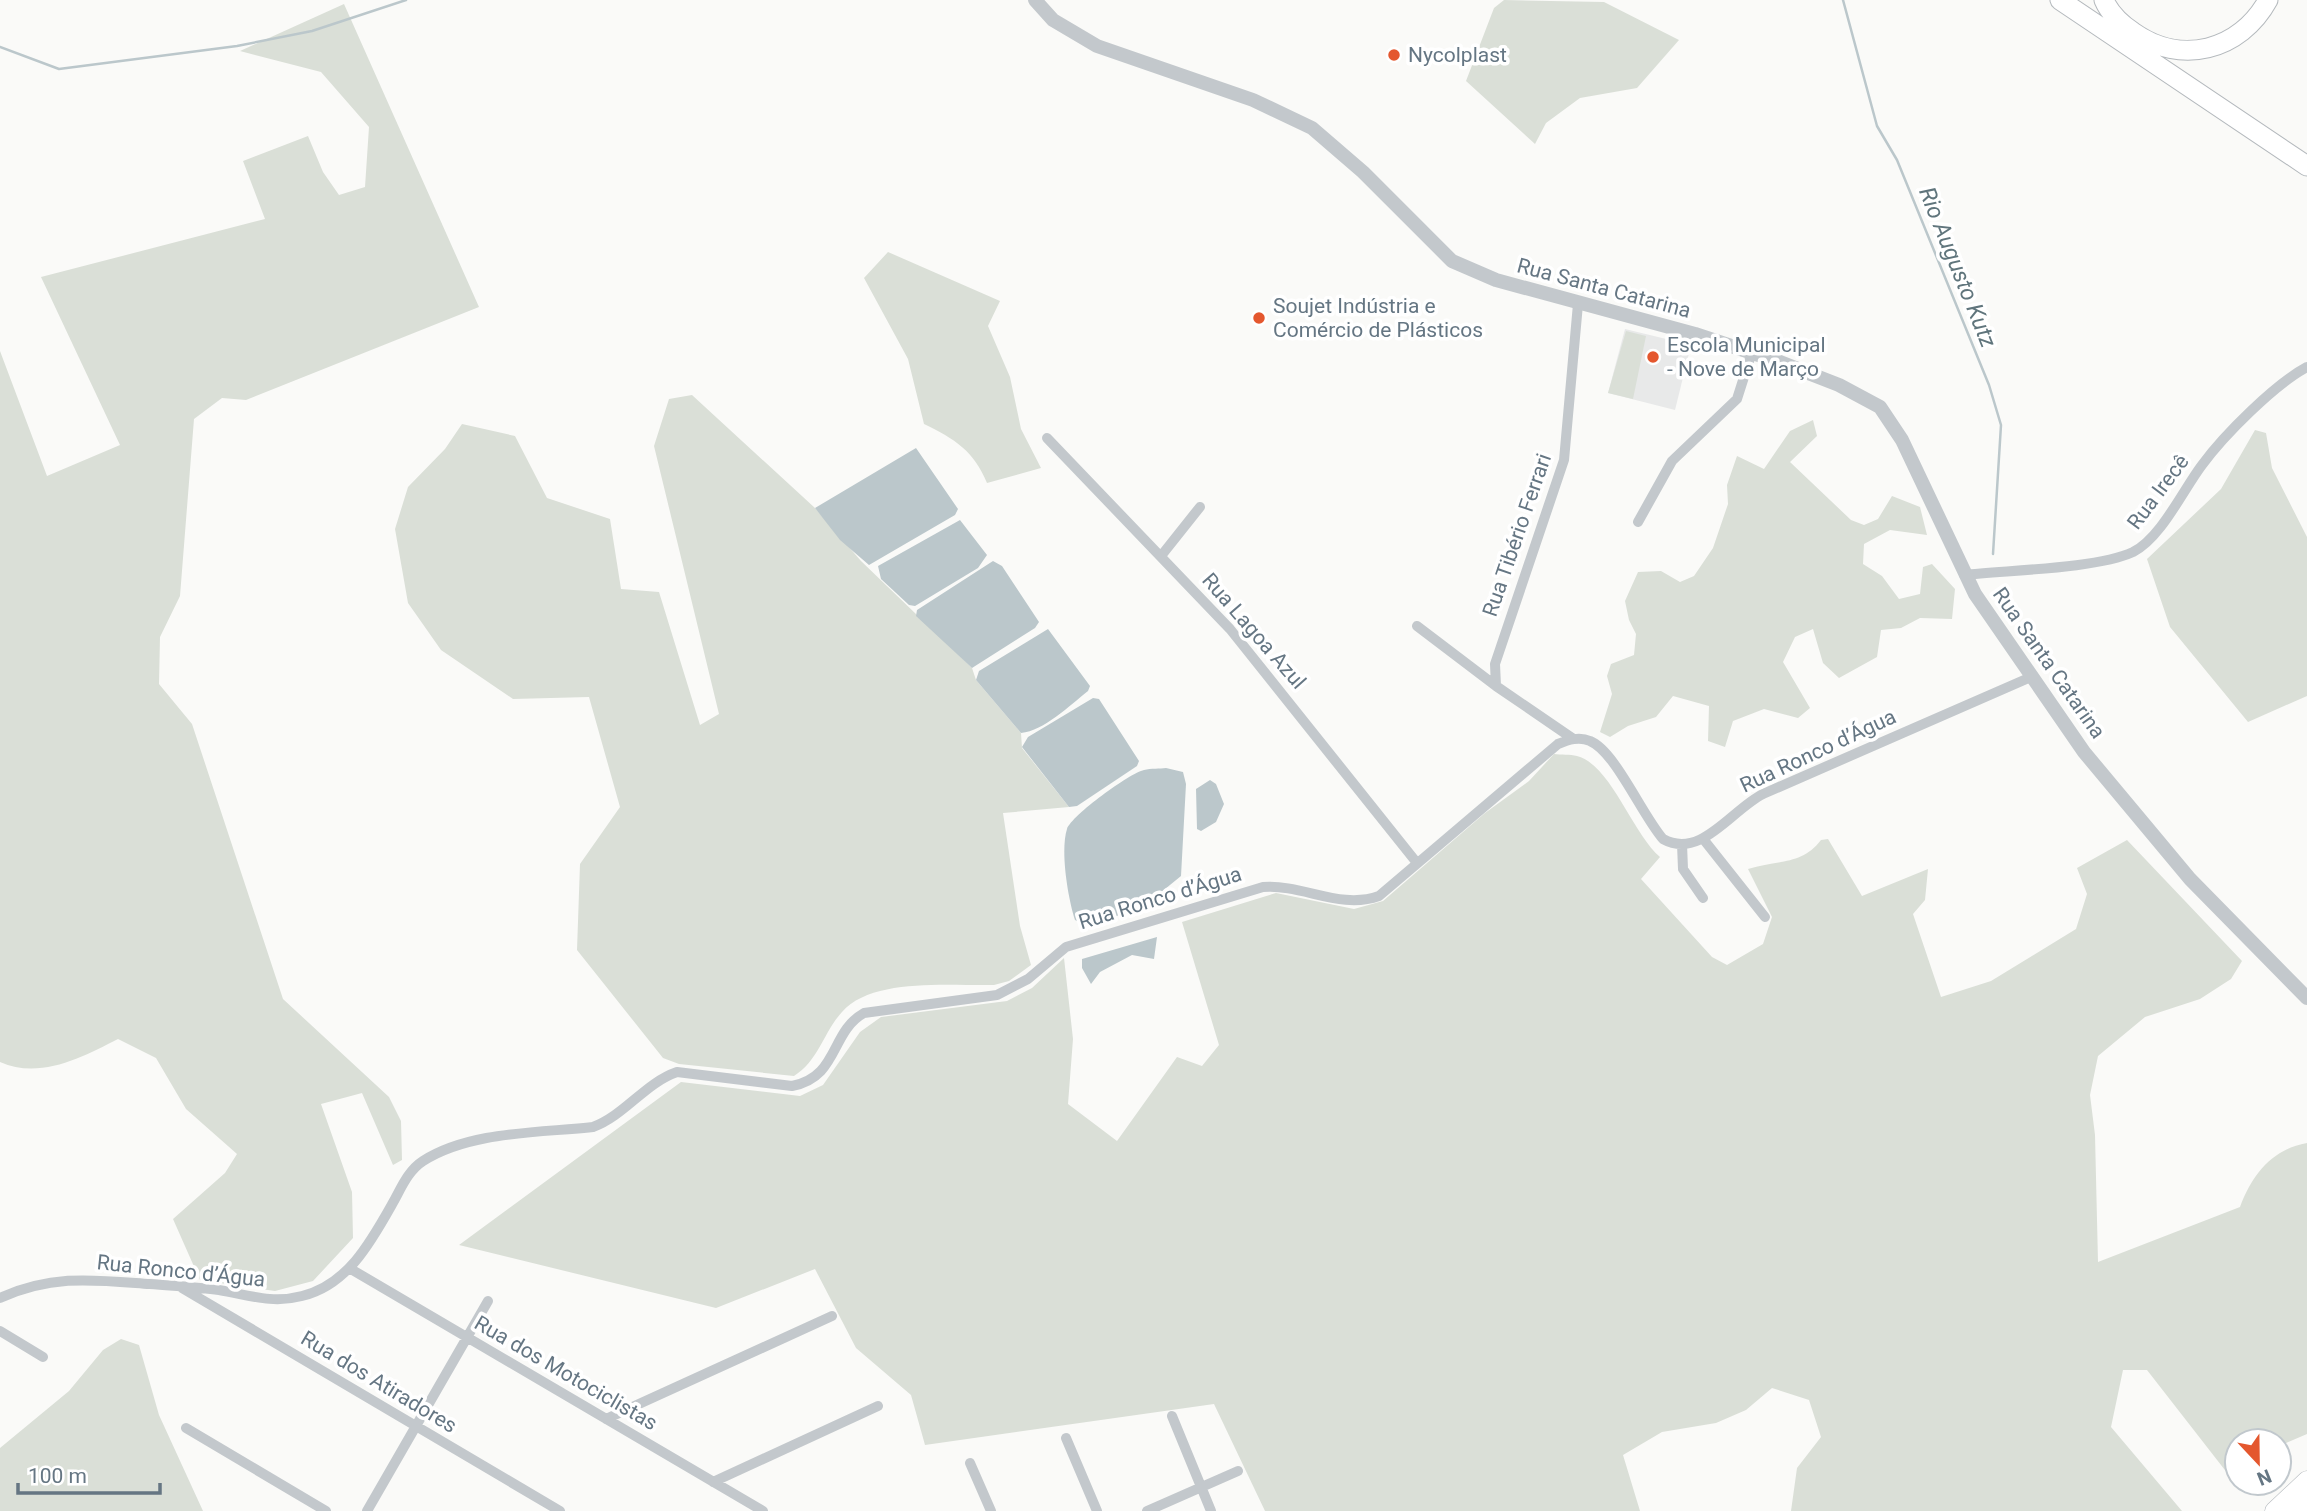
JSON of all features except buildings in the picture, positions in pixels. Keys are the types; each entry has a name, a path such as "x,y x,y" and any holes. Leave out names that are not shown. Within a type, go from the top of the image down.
{"highway":[{"path":"2060,0 2307,166"},
{"path":"2104,0 2121,24 2145,40 2166,49 2190,52 2213,47 2236,37 2268,0"}],"main road":[{"path":"2274,1511 2307,1480"},
{"path":"2295,1511 2307,1499"}],"street":[{"name":"Rua Santa Catarina","path":"1035,0 1053,20 1097,46 1254,100 1311,128 1355,164 1452,261 1496,280 1752,352 1839,385 1880,407 1902,440 1964,575 2031,677 2101,775 2166,851 2307,998"},
{"name":"Rua Tibério Ferrari","path":"1496,686 1495,664 1564,460 1578,304"},
{"path":"1638,522 1672,461 1737,399 1752,352"},
{"name":"Rua Irecê","path":"1964,575 2097,561 2133,552 2157,531 2218,444 2288,378 2307,366"},
{"name":"Rua Lagoa Azul","path":"1047,438 1230,629 1417,863"},
{"path":"1161,556 1200,507"},
{"path":"1417,626 1496,686 1572,738 1588,739 1599,746 1655,830 1671,843 1704,840 1765,917"},
{"name":"Rua Ronco d’Água","path":"1704,840 1736,811 1763,794 2031,677"},
{"name":"Rua Ronco d’Água","path":"0,1298 37,1284 61,1280 215,1290 262,1300 292,1299 323,1288 349,1268 370,1242 412,1170 443,1151 505,1137 593,1127 606,1122 665,1076 677,1072 792,1086 803,1084 822,1073 849,1025 864,1013 997,995 1028,979 1066,947 1264,887 1279,886 1353,902 1367,901 1378,896 1558,744 1572,738"},
{"path":"1682,844 1683,869 1703,898"},
{"name":"Rua dos Motociclistas","path":"349,1268 763,1511"},
{"name":"Rua dos Atiradores","path":"180,1287 559,1511"},
{"path":"367,1511 488,1301"},
{"path":"606,1419 832,1316"},
{"path":"0,1331 43,1357"},
{"path":"713,1482 878,1406"},
{"path":"1172,1416 1211,1511"},
{"path":"186,1428 326,1511"},
{"path":"1066,1438 1097,1511"},
{"path":"970,1463 991,1511"},
{"path":"1146,1511 1238,1471"}],"shaded area":[{"path":"1504,0 1604,2 1679,40 1637,88 1580,98 1546,123 1535,144 1466,81 1494,8"},
{"path":"344,4 479,307 246,400 222,398 194,419 180,596 160,637 159,684 192,724 283,999 389,1097 401,1121 402,1160 393,1165 362,1093 321,1104 352,1192 353,1238 313,1281 275,1291 200,1280 173,1219 225,1173 237,1154 186,1109 156,1058 118,1039 76,1059 46,1067 30,1069 0,1062 0,351 47,476 120,445 41,277 265,219 243,161 308,136 323,172 339,195 365,187 369,127 321,72 240,51"},
{"path":"888,252 1000,301 988,326 1010,377 1021,429 1041,468 987,483 970,454 945,435 924,424 908,359 864,278"},
{"name":"Escola Municipal - Nove de Março","path":"1625,329 1691,345 1675,410 1608,393"},
{"path":"1626,331 1646,336 1633,399 1608,393"},
{"path":"692,395 815,508 861,561 972,668 976,680 1021,733 1022,748 1069,807 1003,813 1020,926 1031,965 1009,981 994,985 913,986 872,993 855,1001 842,1012 809,1062 794,1076 679,1064 663,1058 577,950 580,864 620,807 589,697 513,699 441,650 408,603 395,529 408,487 445,449 462,424 515,436 547,498 610,519 621,589 659,592 700,725 719,714 654,446 669,399"},
{"path":"1813,420 1817,436 1790,462 1851,520 1864,525 1878,519 1892,496 1920,507 1927,535 1890,530 1864,544 1863,564 1882,576 1899,599 1920,594 1923,567 1932,564 1955,589 1952,619 1920,618 1901,628 1881,630 1877,657 1839,678 1823,663 1813,629 1795,637 1783,662 1810,708 1798,718 1764,709 1733,721 1725,747 1708,741 1709,706 1673,696 1656,717 1628,726 1610,737 1600,732 1612,694 1607,676 1611,664 1634,655 1636,634 1629,620 1625,601 1638,572 1661,571 1680,582 1694,576 1713,548 1728,504 1727,485 1737,456 1764,469 1790,431"},
{"path":"2255,430 2266,433 2272,468 2307,537 2307,696 2248,722 2170,627 2147,559 2221,489"},
{"path":"916,448 958,509 955,515 869,565 840,540 815,508"},
{"path":"960,520 987,555 978,568 915,606 909,605 881,579 878,566"},
{"path":"993,561 1002,566 1039,622 1035,628 972,668 916,616 917,610"},
{"path":"1048,629 1090,686 1088,691 1048,723 1021,733 976,680 979,671"},
{"path":"1093,698 1099,699 1139,761 1137,766 1077,806 1069,807 1022,747 1028,737"},
{"path":"1554,754 1577,756 1600,772 1660,857 1641,879 1712,957 1727,965 1763,944 1772,917 1748,869 1797,858 1814,848 1821,840 1828,839 1862,896 1928,869 1925,900 1913,914 1941,997 1991,981 2076,929 2087,894 2077,868 2127,840 2242,961 2231,979 2200,999 2145,1017 2098,1056 2090,1095 2095,1135 2098,1262 2240,1207 2251,1184 2265,1165 2283,1151 2307,1143 2307,1434 2293,1440 2293,1427 2223,1427 2223,1468 2147,1370 2123,1370 2111,1427 2182,1511 1791,1511 1797,1468 1821,1437 1809,1400 1772,1388 1746,1410 1716,1423 1662,1432 1623,1455 1640,1511 1265,1511 1214,1404 925,1445 911,1395 856,1348 815,1269 716,1308 459,1245 681,1082 800,1096 823,1085 860,1032 881,1017 1007,1001 1032,988 1064,958 1073,1039 1068,1104 1117,1141 1177,1057 1202,1066 1219,1045 1182,922 1276,893 1354,909 1383,901 1485,813 1529,781"},
{"path":"1166,768 1183,772 1186,784 1181,876 1143,907 1087,926 1075,920 1065,862 1067,829 1079,814 1127,779 1144,770"},
{"path":"1210,780 1216,784 1224,804 1216,822 1201,831 1197,829 1196,789"},
{"path":"1157,937 1154,959 1132,955 1100,972 1091,984 1082,968 1082,959"},
{"path":"121,1339 139,1345 159,1415 203,1511 0,1511 0,1448 69,1391 103,1350"}],"waterway":[{"path":"0,47 59,69 237,46 312,31 406,0"},
{"name":"Rio Augusto Kutz","path":"1843,0 1877,126 1897,160 1989,385 2001,425 1993,554"}],"place":[{"name":"Nycolplast","path":"1394,55"},
{"name":"Soujet Indústria e Comércio de Plásticos","path":"1259,318"},
{"name":"Escola Municipal - Nove de Março","path":"1653,357"}]}
